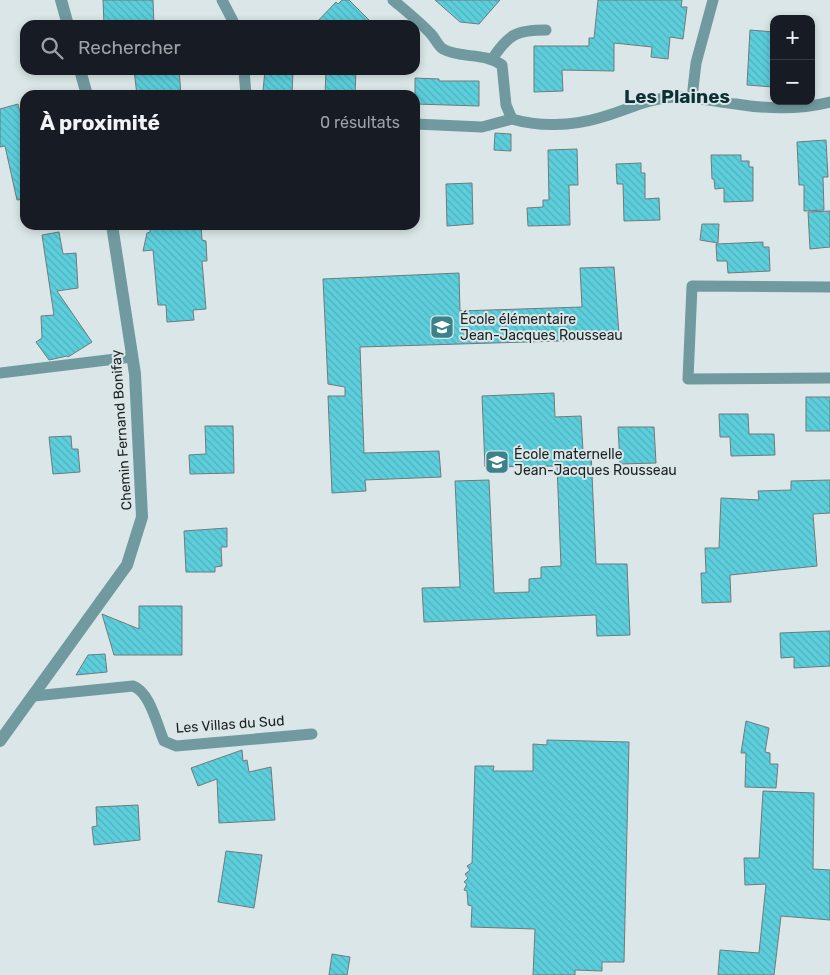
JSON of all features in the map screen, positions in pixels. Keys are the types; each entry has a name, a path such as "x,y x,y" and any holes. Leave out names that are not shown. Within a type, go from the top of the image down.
{"street":[{"path":"61,0 67,20"},
{"path":"81,75 86,90"},
{"name":"Chemin Fernand Bonifay","path":"0,742 127,565 142,517 135,374 113,230"}],"lane":[{"path":"222,0 232,20"},
{"path":"393,0 415,20"},
{"path":"692,98 697,57 713,0"},
{"path":"420,24 442,48 453,52 478,55 492,59 502,65 506,106 512,119"},
{"path":"492,59 504,42 514,34 528,30 546,30"},
{"path":"244,75 246,90"},
{"path":"420,124 482,127 512,119 527,123 567,124 598,118 658,98 692,98 778,109 811,107 830,102"},
{"path":"830,287 692,286 688,379 830,378"},
{"path":"0,373 132,357"},
{"name":"Les Villas du Sud","path":"34,696 133,686 138,688 146,700 164,741 176,746 312,734"}],"building":[{"path":"103,0 153,0 154,20 104,20"},
{"path":"342,0 349,0 369,20 319,20 336,2 338,4"},
{"path":"435,0 500,0 479,24 460,22"},
{"path":"598,0 682,0 681,7 687,7 683,39 670,37 668,59 651,57 652,47 614,43 614,71 562,70 563,91 534,92 534,46 589,46 589,38 594,38"},
{"path":"750,30 770,32 770,87 747,85"},
{"path":"135,75 179,75 181,90 136,90"},
{"path":"265,75 293,75 292,90 263,90"},
{"path":"326,75 356,75 355,90 325,90"},
{"path":"415,78 439,79 439,81 479,81 479,106 420,104 420,90 415,90"},
{"path":"18,104 20,112 20,200 17,200 5,146 0,147 0,109"},
{"path":"495,133 511,134 511,151 494,150"},
{"path":"826,140 828,177 823,177 824,210 804,211 804,185 799,185 797,142"},
{"path":"577,149 578,185 569,185 570,225 528,226 527,208 543,207 543,200 549,200 548,150"},
{"path":"711,155 741,155 741,161 749,161 749,167 753,167 753,201 724,202 724,188 715,189 714,179 712,179"},
{"path":"641,163 641,173 645,173 645,199 659,198 660,220 624,221 623,184 617,184 616,164"},
{"path":"472,183 473,224 447,226 446,184"},
{"path":"830,211 830,247 810,249 808,212"},
{"path":"702,224 719,224 718,243 700,240"},
{"path":"150,230 201,230 202,240 206,241 207,261 202,261 206,309 193,310 194,320 167,322 166,305 158,305 153,250 143,251 147,233"},
{"path":"59,232 63,254 76,253 78,288 57,291 92,342 68,357 49,360 36,342 42,338 41,316 54,315 42,235"},
{"path":"763,242 763,247 769,247 770,271 728,273 727,261 717,261 716,244"},
{"path":"614,267 619,334 593,336 593,340 360,347 364,453 439,451 441,477 365,480 366,491 332,493 328,396 345,396 345,387 328,384 323,279 459,273 460,311 582,307 580,268"},
{"path":"554,393 555,417 581,416 583,451 591,451 596,564 627,564 630,635 597,636 596,615 424,622 422,588 460,587 455,481 489,480 494,593 529,592 529,579 541,578 541,567 561,566 557,466 485,467 482,396"},
{"path":"806,397 830,397 830,431 806,431"},
{"path":"719,414 748,414 749,434 774,434 775,455 731,456 730,437 720,437"},
{"path":"205,426 233,426 234,473 190,474 189,455 206,454"},
{"path":"618,427 654,427 656,463 620,464"},
{"path":"71,436 72,449 78,449 80,472 53,474 49,437"},
{"path":"830,480 830,513 813,514 817,566 730,575 731,602 702,603 701,573 706,573 705,548 719,548 721,498 759,500 758,491 791,490 791,481"},
{"path":"227,528 227,547 221,547 222,566 215,567 215,572 186,572 184,531"},
{"path":"139,606 182,606 182,655 114,655 102,614 139,629"},
{"path":"830,631 830,666 794,668 794,657 781,658 780,633"},
{"path":"105,654 107,672 76,675 88,655"},
{"path":"746,721 769,728 765,752 770,753 770,764 778,764 776,788 745,787 746,753 741,753"},
{"path":"547,740 629,742 624,962 602,962 602,971 575,970 575,975 533,975 535,929 471,927 472,906 468,905 467,891 464,890 467,884 464,882 468,878 465,874 470,870 467,866 472,863 475,766 494,766 493,771 533,771 533,744 547,745"},
{"path":"242,750 243,761 247,760 249,772 271,767 275,820 219,823 217,779 198,786 191,768"},
{"path":"763,791 814,793 813,869 830,870 830,920 781,916 774,975 718,975 720,950 759,953 766,884 745,885 744,858 759,858"},
{"path":"138,805 140,840 94,845 92,827 97,826 96,807"},
{"path":"226,851 262,855 254,908 218,902"},
{"path":"332,954 350,957 347,975 329,975"}],"place":[{"name":"École élémentaire Jean-Jacques Rousseau","path":"442,327"},
{"name":"École maternelle Jean-Jacques Rousseau","path":"497,462"}],"district":[{"name":"Les Plaines","path":"677,96"}]}
